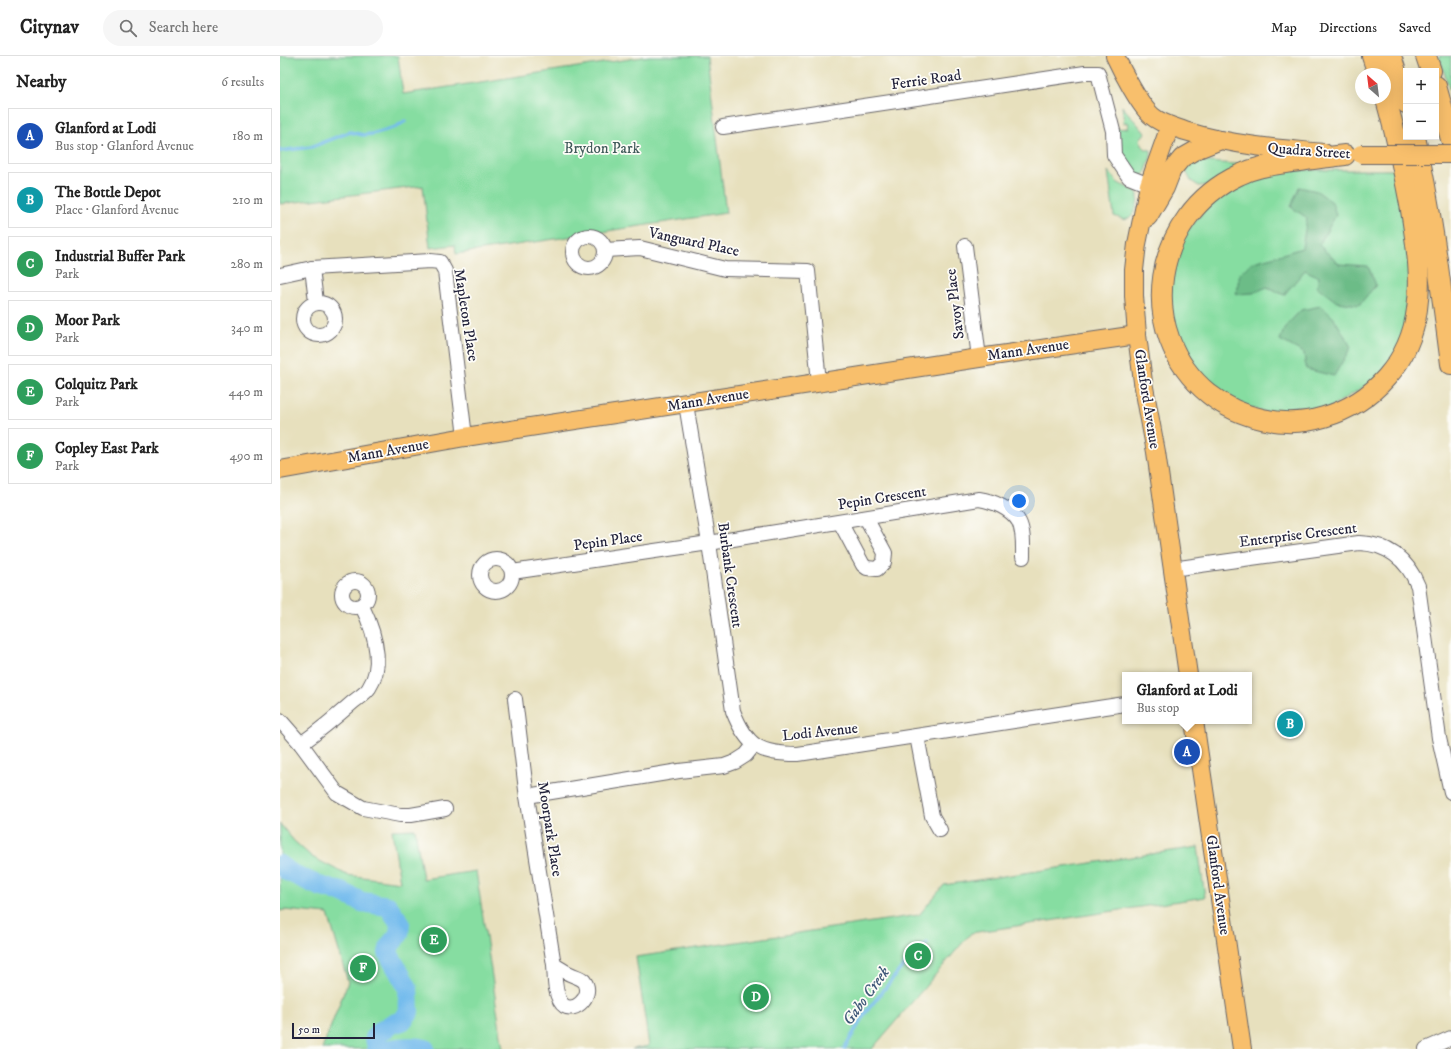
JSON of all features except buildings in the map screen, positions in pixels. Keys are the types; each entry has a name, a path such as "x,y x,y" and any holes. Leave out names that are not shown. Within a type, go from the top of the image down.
{"highway":[{"path":"1372,56 1376,68"},
{"path":"1391,56 1403,94"},
{"path":"1426,56 1430,68"},
{"path":"1439,97 1451,139"},
{"path":"1353,154 1261,166 1237,176 1216,188 1195,206 1182,224 1171,245 1164,266 1161,288 1163,311 1168,334 1178,356 1192,377 1209,393 1226,405 1258,418 1279,422 1297,422 1317,419 1337,413 1356,404 1375,390 1391,374 1404,354 1412,334 1417,310 1419,284 1417,248 1403,167 1387,104"},
{"path":"1416,140 1427,190 1451,364"}],"main road":[{"name":"Quadra Street","path":"1116,56 1121,69 1140,101 1152,116 1170,126 1207,138 1254,146 1353,154 1451,154"},
{"name":"Glanford Avenue","path":"1170,126 1149,185 1140,229 1134,270 1134,296 1143,382 1156,452 1188,672"},
{"path":"1140,229 1164,188 1172,170 1182,158 1196,150 1220,140"},
{"name":"Mann Avenue","path":"280,470 465,437 686,404 819,382 1137,335"},
{"name":"Glanford Avenue","path":"1194,724 1242,1049"}],"street":[{"name":"Ferrie Road","path":"723,127 1098,72 1113,131 1114,155 1129,177 1149,185"},
{"name":"Savoy Place","path":"965,246 978,358"},
{"name":"Vanguard Place","path":"605,250 640,248 726,269 808,271 819,382"},
{"name":"Mapleton Place","path":"280,275 312,268 430,261 440,262 445,271 465,437"},
{"path":"312,268 316,302"},
{"name":"Burbank Crescent","path":"686,404 709,543 733,711 739,727 754,745"},
{"name":"Pepin Crescent","path":"709,543 979,499 990,500 1001,505 1019,522 1023,540 1023,557"},
{"path":"840,522 863,565 872,570 881,566 884,562 885,553 866,518"},
{"name":"Pepin Place","path":"512,572 709,543"},
{"name":"Enterprise Crescent","path":"1172,569 1359,543 1371,543 1382,547 1400,559 1408,567 1418,586 1439,738 1451,792"},
{"path":"301,744 334,719 369,688 377,669 376,648 370,621 362,606"},
{"name":"Moorpark Place","path":"515,699 527,796 554,965"},
{"name":"Lodi Avenue","path":"754,745 765,751 778,754 798,754 1122,704"},
{"path":"280,720 301,744 337,793 362,808 400,815 411,815 445,809"},
{"path":"917,736 932,816 940,830"},
{"path":"527,796 679,771 724,766 735,762 746,755 754,745"},
{"path":"1426,1049 1451,1038"}],"green space":[{"name":"Brydon Park","path":"280,56 398,56 403,94 649,56 707,56 726,213 456,254 455,245 430,248 423,186 280,204"},
{"path":"1439,56 1451,56 1451,95"},
{"path":"1122,106 1145,133 1140,139 1143,146 1151,150 1151,156 1145,174 1140,176 1123,170 1116,129 1128,128 1127,122 1124,123"},
{"path":"1198,161 1247,165 1207,185 1199,186 1191,181 1185,169 1187,164"},
{"path":"1293,170 1393,170 1398,190 1411,274 1411,310 1400,347 1378,378 1323,412 1282,416 1242,406 1212,389 1187,360 1172,325 1168,292 1179,241 1212,201 1250,179"},
{"path":"1108,171 1117,182 1138,194 1136,209 1129,218 1125,220 1114,216"},
{"path":"1299,187 1317,191 1332,202 1336,215 1319,245 1339,264 1368,266 1376,285 1359,305 1337,302 1317,287 1319,277 1305,270 1284,295 1267,287 1253,293 1236,294 1240,273 1253,262 1302,248 1307,218 1291,207"},
{"path":"1321,306 1334,318 1351,347 1334,376 1306,369 1304,353 1280,340 1285,327 1301,310"},
{"path":"280,824 294,841 312,857 347,875 400,882 392,830 415,829 423,879 476,871 503,1049 322,1049 348,982 328,914 284,910 280,911"},
{"path":"1198,847 1205,897 971,933 872,1049 632,1049 649,1046 636,957 919,915 944,885"}],"waterway":[{"path":"280,151 311,147 350,132 363,135 372,134 396,127 405,121"},
{"path":"280,865 289,872 319,886 341,892 362,902 388,906 400,923 399,934 390,945 388,953 408,988 409,1012 402,1021 392,1024 378,1033 375,1038 377,1047 380,1049"},
{"name":"Gabo Creek","path":"844,1049 866,1012 911,956 927,943"},
{"path":"390,1049 408,1047 425,1049"}],"place":[{"name":"The Bottle Depot","path":"1290,724"},
{"name":"Glanford at Lodi","path":"1187,752"},
{"name":"Colquitz Park","path":"434,940"},
{"name":"Industrial Buffer Park","path":"918,956"},
{"name":"Copley East Park","path":"363,968"},
{"name":"Moor Park","path":"756,997"}]}
